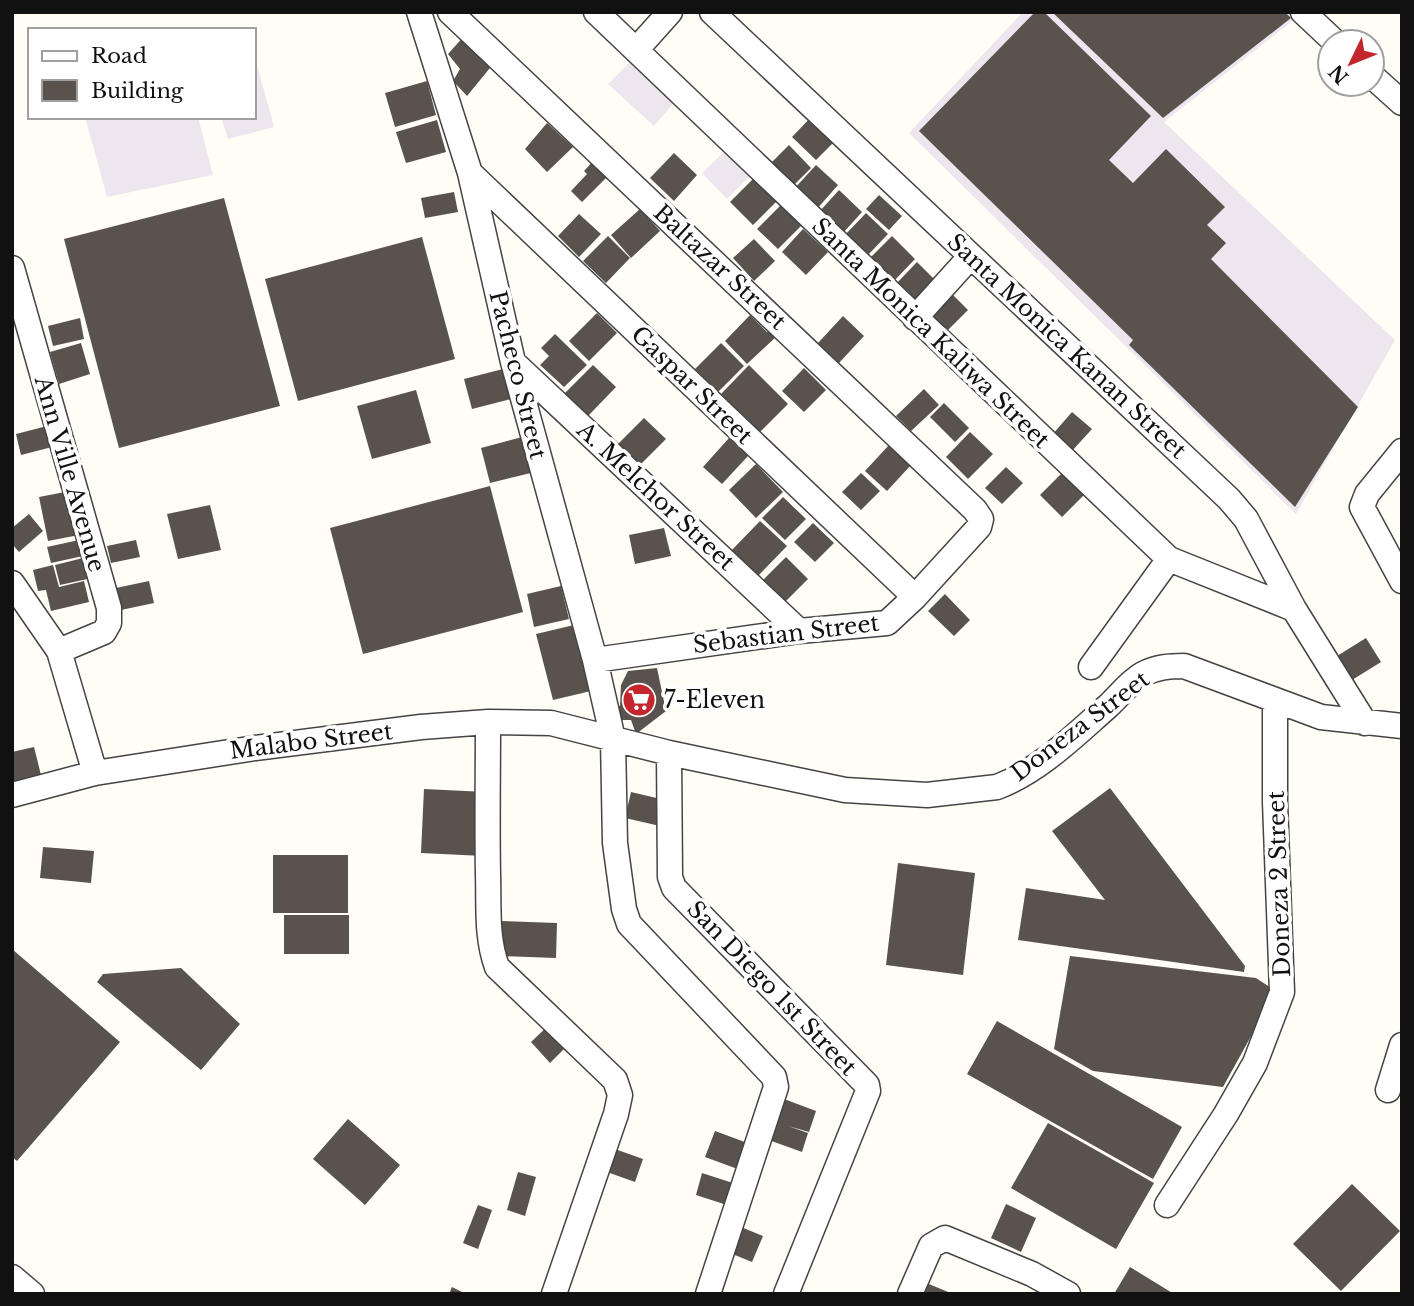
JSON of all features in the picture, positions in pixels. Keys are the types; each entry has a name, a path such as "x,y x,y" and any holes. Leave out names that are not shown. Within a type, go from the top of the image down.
{"street":[{"name":"Pacheco Street","path":"419,12 470,173 513,362 595,660 613,739 615,843 624,909 629,923 774,1077 776,1087 708,1294"},
{"name":"Baltazar Street","path":"450,12 975,510 981,519 979,527"},
{"name":"Santa Monica Kaliwa Street","path":"596,12 1169,559 1294,609"},
{"path":"636,50 670,12"},
{"name":"Santa Monica Kanan Street","path":"712,12 1229,499 1246,519 1294,609 1365,723"},
{"path":"1303,12 1320,28"},
{"path":"1386,89 1402,103"},
{"name":"Gaspar Street","path":"470,173 915,597"},
{"path":"915,318 971,256"},
{"name":"Ann Ville Avenue","path":"12,268 16,298 109,608 104,632 59,651"},
{"name":"A. Melchor Street","path":"513,362 799,631"},
{"path":"1402,451 1367,494 1362,507 1402,581"},
{"name":"Sebastian Street","path":"595,660 799,631 887,624 979,527"},
{"path":"1091,667 1169,559"},
{"path":"12,583 59,651 95,772"},
{"name":"Doneza Street","path":"613,739 845,790 927,795 997,786 1030,769 1065,743 1140,675 1162,666 1184,666 1321,717 1402,726"},
{"name":"Doneza 2 Street","path":"1167,1205 1226,1114 1255,1063 1282,992 1275,802 1275,701"},
{"path":"488,722 489,936 492,953 497,967 605,1071 619,1089 616,1114 554,1294"},
{"name":"Malabo Street","path":"12,795 95,772 421,727 488,722 551,723 613,739"},
{"name":"San Diego 1st Street","path":"669,753 670,877 674,888 867,1085 868,1091 786,1294"},
{"path":"1388,1090 1402,1045"},
{"path":"911,1294 932,1245 945,1238 1028,1284 1068,1294"},
{"path":"12,1277 32,1294"}],"shaded area":[{"path":"1023,12 1297,12 1300,15 1164,122 1395,340 1296,514 909,133"},
{"path":"634,58 679,97 654,126 608,84"},
{"path":"256,61 274,127 228,139 222,119 256,119"},
{"path":"86,119 199,119 213,175 107,197"},
{"path":"727,149 753,173 727,199 702,173"}],"building":[{"path":"1035,12 1044,12 1151,116 1109,160 1133,183 1166,149 1225,207 1207,225 1226,243 1211,259 1358,407 1295,507 1129,345 1133,340 919,131"},
{"path":"1052,12 1285,12 1291,18 1163,118"},
{"path":"465,35 494,63 467,96 453,81 460,69 448,54"},
{"path":"427,81 436,115 395,127 385,93"},
{"path":"815,113 839,137 816,160 792,137"},
{"path":"437,120 446,152 406,163 396,132"},
{"path":"547,123 573,147 547,172 525,149"},
{"path":"789,145 811,168 791,188 769,165"},
{"path":"674,153 697,175 674,201 650,178"},
{"path":"594,160 609,175 582,202 571,191 587,174 584,171"},
{"path":"816,165 838,185 816,210 794,189"},
{"path":"756,176 779,199 753,225 730,202"},
{"path":"839,190 862,212 843,233 820,211"},
{"path":"454,192 458,212 425,218 421,198"},
{"path":"879,195 902,216 889,230 866,209"},
{"path":"224,198 280,406 119,448 64,239"},
{"path":"781,205 802,225 778,249 757,229"},
{"path":"640,209 660,231 631,258 611,235"},
{"path":"866,213 888,234 867,256 845,235"},
{"path":"579,214 601,234 579,257 558,236"},
{"path":"803,229 828,252 806,275 782,252"},
{"path":"608,236 630,258 606,283 583,261"},
{"path":"892,236 915,259 893,282 870,258"},
{"path":"422,237 455,359 298,401 265,279"},
{"path":"754,239 775,261 754,281 733,258"},
{"path":"917,262 935,280 914,303 895,285"},
{"path":"950,292 968,310 946,332 928,314"},
{"path":"597,313 617,333 589,361 569,341"},
{"path":"750,315 767,332 771,329 778,335 747,364 725,341"},
{"path":"843,316 864,336 839,363 818,343"},
{"path":"80,318 84,339 53,346 48,326"},
{"path":"555,334 587,365 564,387 540,365 549,356 541,348"},
{"path":"81,343 90,374 59,384 50,352"},
{"path":"721,343 744,366 718,392 695,369"},
{"path":"593,365 616,387 588,416 565,393"},
{"path":"749,365 788,404 760,432 721,394"},
{"path":"804,368 826,390 804,412 782,391"},
{"path":"503,369 511,399 472,409 464,379"},
{"path":"924,389 939,405 911,431 896,416"},
{"path":"416,390 431,443 372,459 357,406"},
{"path":"944,403 969,428 955,442 930,417"},
{"path":"1072,412 1092,429 1071,452 1052,435"},
{"path":"644,418 666,439 639,466 618,444"},
{"path":"51,425 56,446 21,455 16,434"},
{"path":"970,432 993,454 968,479 946,457"},
{"path":"526,436 535,472 490,483 481,448"},
{"path":"729,438 748,456 722,484 703,467"},
{"path":"889,445 911,465 887,491 865,471"},
{"path":"756,464 783,492 756,518 729,490"},
{"path":"1006,467 1023,483 1002,504 985,488"},
{"path":"1065,470 1087,492 1062,517 1040,495"},
{"path":"861,473 880,491 861,510 842,492"},
{"path":"490,486 523,612 363,654 330,528"},
{"path":"70,491 79,535 48,541 39,497"},
{"path":"783,497 806,519 785,540 762,518"},
{"path":"210,505 221,550 178,559 167,514"},
{"path":"29,514 43,531 19,552 12,544 12,528"},
{"path":"760,521 787,546 756,578 730,552"},
{"path":"813,523 834,543 815,562 794,542"},
{"path":"664,528 671,556 635,564 629,535"},
{"path":"79,540 83,556 51,563 47,547"},
{"path":"136,540 140,557 111,563 107,546"},
{"path":"87,557 92,578 60,585 55,565"},
{"path":"786,557 808,579 785,602 763,580"},
{"path":"53,565 59,587 84,581 89,602 51,611 46,590 38,591 33,570"},
{"path":"149,581 154,603 121,610 116,588"},
{"path":"561,586 569,619 534,627 527,594"},
{"path":"945,594 970,620 954,636 928,611"},
{"path":"574,625 591,691 553,700 536,634"},
{"path":"1366,638 1381,662 1352,680 1337,656"},
{"path":"657,668 666,711 636,734 631,720 615,720 611,707 620,706 621,685 628,671"},
{"path":"34,747 41,775 12,782 12,752"},
{"path":"1110,788 1245,966 1244,972 1018,940 1026,888 1105,900 1052,831"},
{"path":"424,789 486,792 483,856 421,853"},
{"path":"631,792 665,800 660,826 625,818"},
{"path":"43,847 94,851 91,883 40,878"},
{"path":"273,855 348,855 348,913 273,913"},
{"path":"898,863 975,873 963,975 886,965"},
{"path":"284,915 349,915 349,954 284,954"},
{"path":"500,921 557,923 556,958 499,956"},
{"path":"12,949 120,1042 17,1161 12,1157"},
{"path":"1070,956 1256,978 1276,991 1223,1087 1093,1071 1054,1049"},
{"path":"181,968 240,1024 201,1070 97,982 103,974"},
{"path":"553,1021 572,1041 550,1063 531,1042"},
{"path":"997,1021 1182,1127 1153,1179 967,1074"},
{"path":"784,1099 816,1111 809,1132 788,1126 808,1133 802,1152 766,1139"},
{"path":"348,1119 400,1165 365,1205 313,1159"},
{"path":"1048,1123 1154,1183 1116,1249 1011,1188"},
{"path":"715,1131 753,1145 743,1171 705,1157"},
{"path":"612,1148 643,1159 635,1182 604,1171"},
{"path":"518,1172 536,1177 525,1216 507,1210"},
{"path":"702,1173 739,1185 733,1207 696,1195"},
{"path":"1352,1184 1400,1231 1341,1291 1293,1244"},
{"path":"1006,1204 1036,1218 1021,1252 991,1238"},
{"path":"478,1205 492,1210 478,1249 463,1243"},
{"path":"736,1225 763,1236 752,1262 725,1251"},
{"path":"1130,1267 1174,1294 1114,1294"},
{"path":"924,1282 953,1294 920,1294"},
{"path":"452,1287 466,1294 449,1294"}],"place":[{"name":"7-Eleven","path":"639,700"}]}
